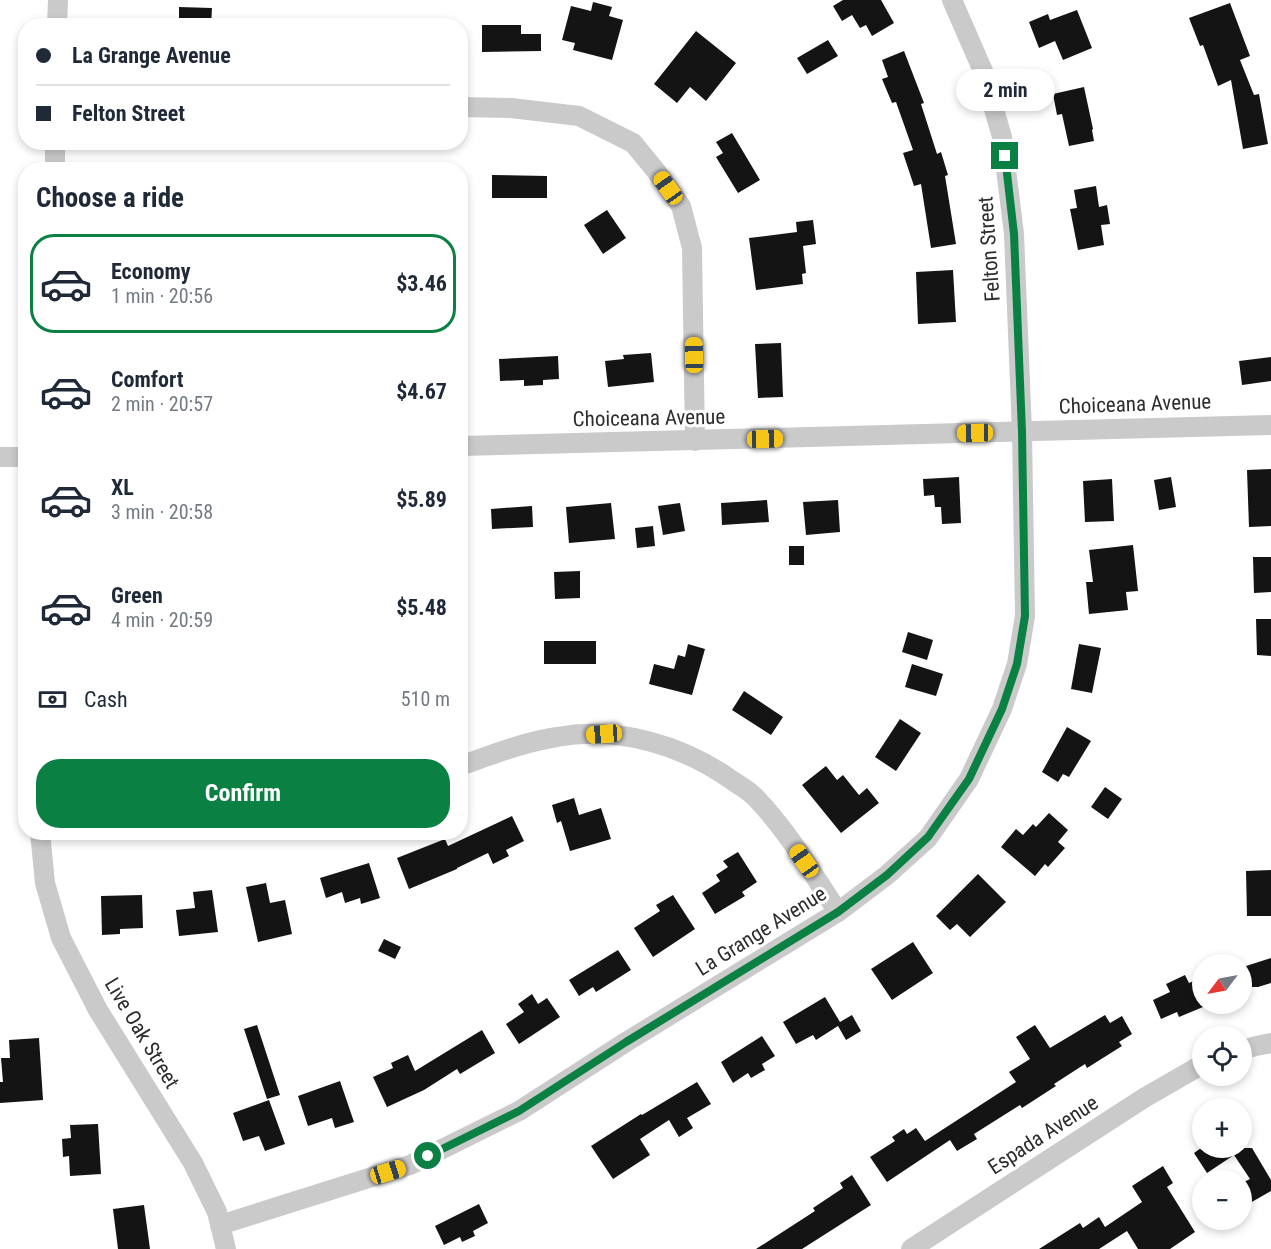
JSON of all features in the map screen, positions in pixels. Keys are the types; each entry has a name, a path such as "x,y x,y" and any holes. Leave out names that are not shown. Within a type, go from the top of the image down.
{"street":[{"path":"57,18 58,0"},
{"name":"Felton Street","path":"952,0 983,71 1002,137 1014,234 1022,432"},
{"path":"468,107 511,108 579,116 633,143 675,197 681,206 692,248 695,441"},
{"name":"Choiceana Avenue","path":"468,446 1271,425"},
{"name":"La Grange Avenue","path":"220,1225 410,1165 519,1111 626,1042 838,912 887,875 928,837 969,779 1002,709 1017,664 1025,616 1022,432"},
{"path":"0,458 18,457"},
{"path":"468,763 557,737 604,734 662,744 692,756 754,796 777,823 838,912"},
{"name":"Live Oak Street","path":"41,840 45,883 62,938 98,1010 193,1163 217,1212 226,1249"},
{"path":"1252,1047 1271,1043"},
{"name":"Espada Avenue","path":"911,1249 1144,1098 1192,1070"}],"building":[{"path":"843,0 881,0 894,23 872,36 866,25 860,28 852,15 842,21 833,6"},
{"path":"593,2 612,7 609,16 623,20 612,60 573,50 575,43 562,40 571,6 591,11"},
{"path":"1230,3 1250,56 1240,60 1254,95 1259,94 1268,144 1243,149 1231,80 1218,86 1203,45 1200,46 1189,18"},
{"path":"179,7 212,8 211,18 179,18"},
{"path":"1077,10 1092,48 1063,60 1055,41 1039,48 1029,22 1048,14 1050,20"},
{"path":"482,25 521,25 521,34 541,34 541,51 482,52"},
{"path":"696,31 736,63 706,101 690,87 677,103 654,84"},
{"path":"828,40 838,56 807,74 797,58"},
{"path":"904,51 924,103 921,104 937,154 941,152 948,175 945,176 956,244 931,248 921,184 914,186 903,153 913,150 896,102 892,103 882,79 888,77 882,60"},
{"path":"1084,87 1094,141 1069,146 1062,114 1057,115 1053,94"},
{"path":"732,133 760,180 738,193 716,157 723,153 716,142"},
{"path":"492,175 547,176 547,198 492,198"},
{"path":"1096,186 1099,207 1107,205 1110,224 1101,225 1104,245 1078,250 1070,209 1077,208 1074,190"},
{"path":"607,210 626,238 603,254 584,225"},
{"path":"813,220 816,244 803,246 806,273 802,274 803,284 756,290 749,238 797,232 796,222"},
{"path":"953,270 956,322 918,324 916,272"},
{"path":"781,343 783,397 758,398 755,344"},
{"path":"651,353 654,382 608,387 605,361 624,359 623,355"},
{"path":"558,356 559,379 543,380 543,385 524,386 524,380 500,381 499,359"},
{"path":"1271,357 1271,381 1242,385 1239,361"},
{"path":"1271,469 1271,526 1249,527 1247,470"},
{"path":"959,477 961,523 942,524 941,507 935,507 934,495 924,496 923,479"},
{"path":"1171,477 1176,507 1159,510 1154,480"},
{"path":"1112,479 1114,521 1085,522 1083,481"},
{"path":"767,500 769,522 722,525 721,503"},
{"path":"838,500 840,532 806,535 803,502"},
{"path":"611,503 615,539 569,543 566,507"},
{"path":"680,503 685,531 663,535 658,506"},
{"path":"532,506 533,527 492,529 491,509"},
{"path":"653,526 655,546 637,548 635,528"},
{"path":"1133,545 1138,591 1126,592 1128,610 1089,614 1086,582 1093,582 1089,550"},
{"path":"789,546 804,546 804,565 789,565"},
{"path":"1253,557 1271,557 1271,592 1254,593"},
{"path":"580,571 580,598 555,599 554,572"},
{"path":"1256,619 1271,619 1271,656 1257,655"},
{"path":"908,632 933,640 927,660 902,652"},
{"path":"544,641 596,641 596,664 544,664"},
{"path":"688,644 705,649 692,695 649,684 654,664 674,669 678,655 685,657"},
{"path":"1079,644 1101,648 1092,693 1071,689"},
{"path":"912,664 943,674 936,696 905,687"},
{"path":"744,691 783,717 771,735 732,710"},
{"path":"900,719 921,733 896,771 875,757"},
{"path":"1067,727 1091,741 1069,777 1063,774 1058,782 1042,772"},
{"path":"826,766 837,780 843,775 859,795 867,788 879,803 841,833 802,785"},
{"path":"1105,787 1122,799 1108,819 1091,807"},
{"path":"574,798 579,815 601,808 611,839 570,851 561,821 557,823 552,805"},
{"path":"1049,813 1068,830 1058,842 1065,848 1048,867 1045,864 1035,876 1001,847 1016,829 1023,835 1033,824 1036,827"},
{"path":"512,816 524,841 506,850 509,856 493,864 488,853 409,889 397,858 442,840 445,840 448,846 461,840 468,840 468,837"},
{"path":"738,852 757,882 742,892 745,896 715,914 702,893 720,881 716,875 728,867 723,861"},
{"path":"369,863 380,898 361,904 360,898 345,903 342,892 326,898 320,878"},
{"path":"1271,870 1271,916 1247,916 1246,871"},
{"path":"978,874 1006,902 970,937 957,924 950,930 936,916"},
{"path":"266,883 270,903 285,900 292,934 258,942 246,887"},
{"path":"212,890 218,932 179,936 176,910 195,908 193,892"},
{"path":"142,895 143,928 120,929 120,934 102,935 101,896"},
{"path":"673,895 695,929 653,957 634,928 660,911 656,905"},
{"path":"384,939 401,947 395,959 378,951"},
{"path":"913,942 933,973 892,1000 871,969"},
{"path":"618,950 631,970 596,992 593,987 579,996 569,980"},
{"path":"1271,958 1271,983 1252,987 1252,964"},
{"path":"1185,975 1189,983 1192,982 1192,1012 1179,1017 1177,1012 1161,1019 1153,1000 1170,992 1166,984"},
{"path":"532,994 538,1004 547,998 560,1017 519,1044 506,1024 524,1012 518,1004"},
{"path":"825,997 840,1022 852,1015 861,1031 846,1040 838,1026 816,1040 813,1035 796,1044 783,1022"},
{"path":"1105,1015 1110,1023 1122,1016 1132,1034 1119,1042 1122,1046 1087,1068 1085,1064 1022,1108 1020,1105 974,1134 977,1139 957,1151 950,1140 887,1182 870,1157 895,1141 892,1137 904,1129 907,1134 916,1128 925,1141 1016,1082 1009,1072 1030,1059 1016,1037 1035,1025 1050,1048"},
{"path":"257,1025 280,1095 267,1099 244,1029"},
{"path":"482,1030 495,1053 460,1074 457,1069 424,1090 387,1107 373,1077 393,1068 391,1063 408,1055 415,1071"},
{"path":"762,1036 775,1056 762,1064 765,1070 751,1078 748,1073 733,1083 721,1062"},
{"path":"39,1038 43,1100 0,1103 0,1082 3,1082 1,1058 10,1058 9,1040"},
{"path":"340,1081 354,1122 335,1128 332,1118 308,1126 298,1096"},
{"path":"697,1082 711,1104 687,1118 693,1128 679,1137 669,1120 640,1139 650,1155 613,1179 591,1146"},
{"path":"269,1100 285,1144 265,1151 259,1136 243,1141 233,1113"},
{"path":"98,1124 101,1174 70,1176 69,1156 63,1157 62,1139 71,1138 70,1125"},
{"path":"1252,1148 1271,1180 1271,1191 1252,1202 1252,1170 1244,1170 1236,1158 1252,1158"},
{"path":"1197,1158 1230,1158 1212,1170 1205,1170"},
{"path":"1163,1166 1173,1183 1167,1187 1195,1232 1170,1249 1138,1249 1127,1231 1099,1249 1039,1249 1080,1223 1083,1228 1099,1217 1105,1227 1142,1202 1132,1186"},
{"path":"852,1175 871,1205 802,1249 756,1249 815,1211 813,1208 843,1188 840,1183"},
{"path":"479,1204 488,1223 473,1231 475,1236 462,1242 460,1237 444,1245 435,1226"},
{"path":"144,1205 150,1249 118,1249 113,1209"}],"route":[{"path":"428,1156 519,1111 626,1042 838,912 887,875 928,837 969,779 1002,709 1017,664 1025,616 1022,432 1014,234 1005,156"}]}
